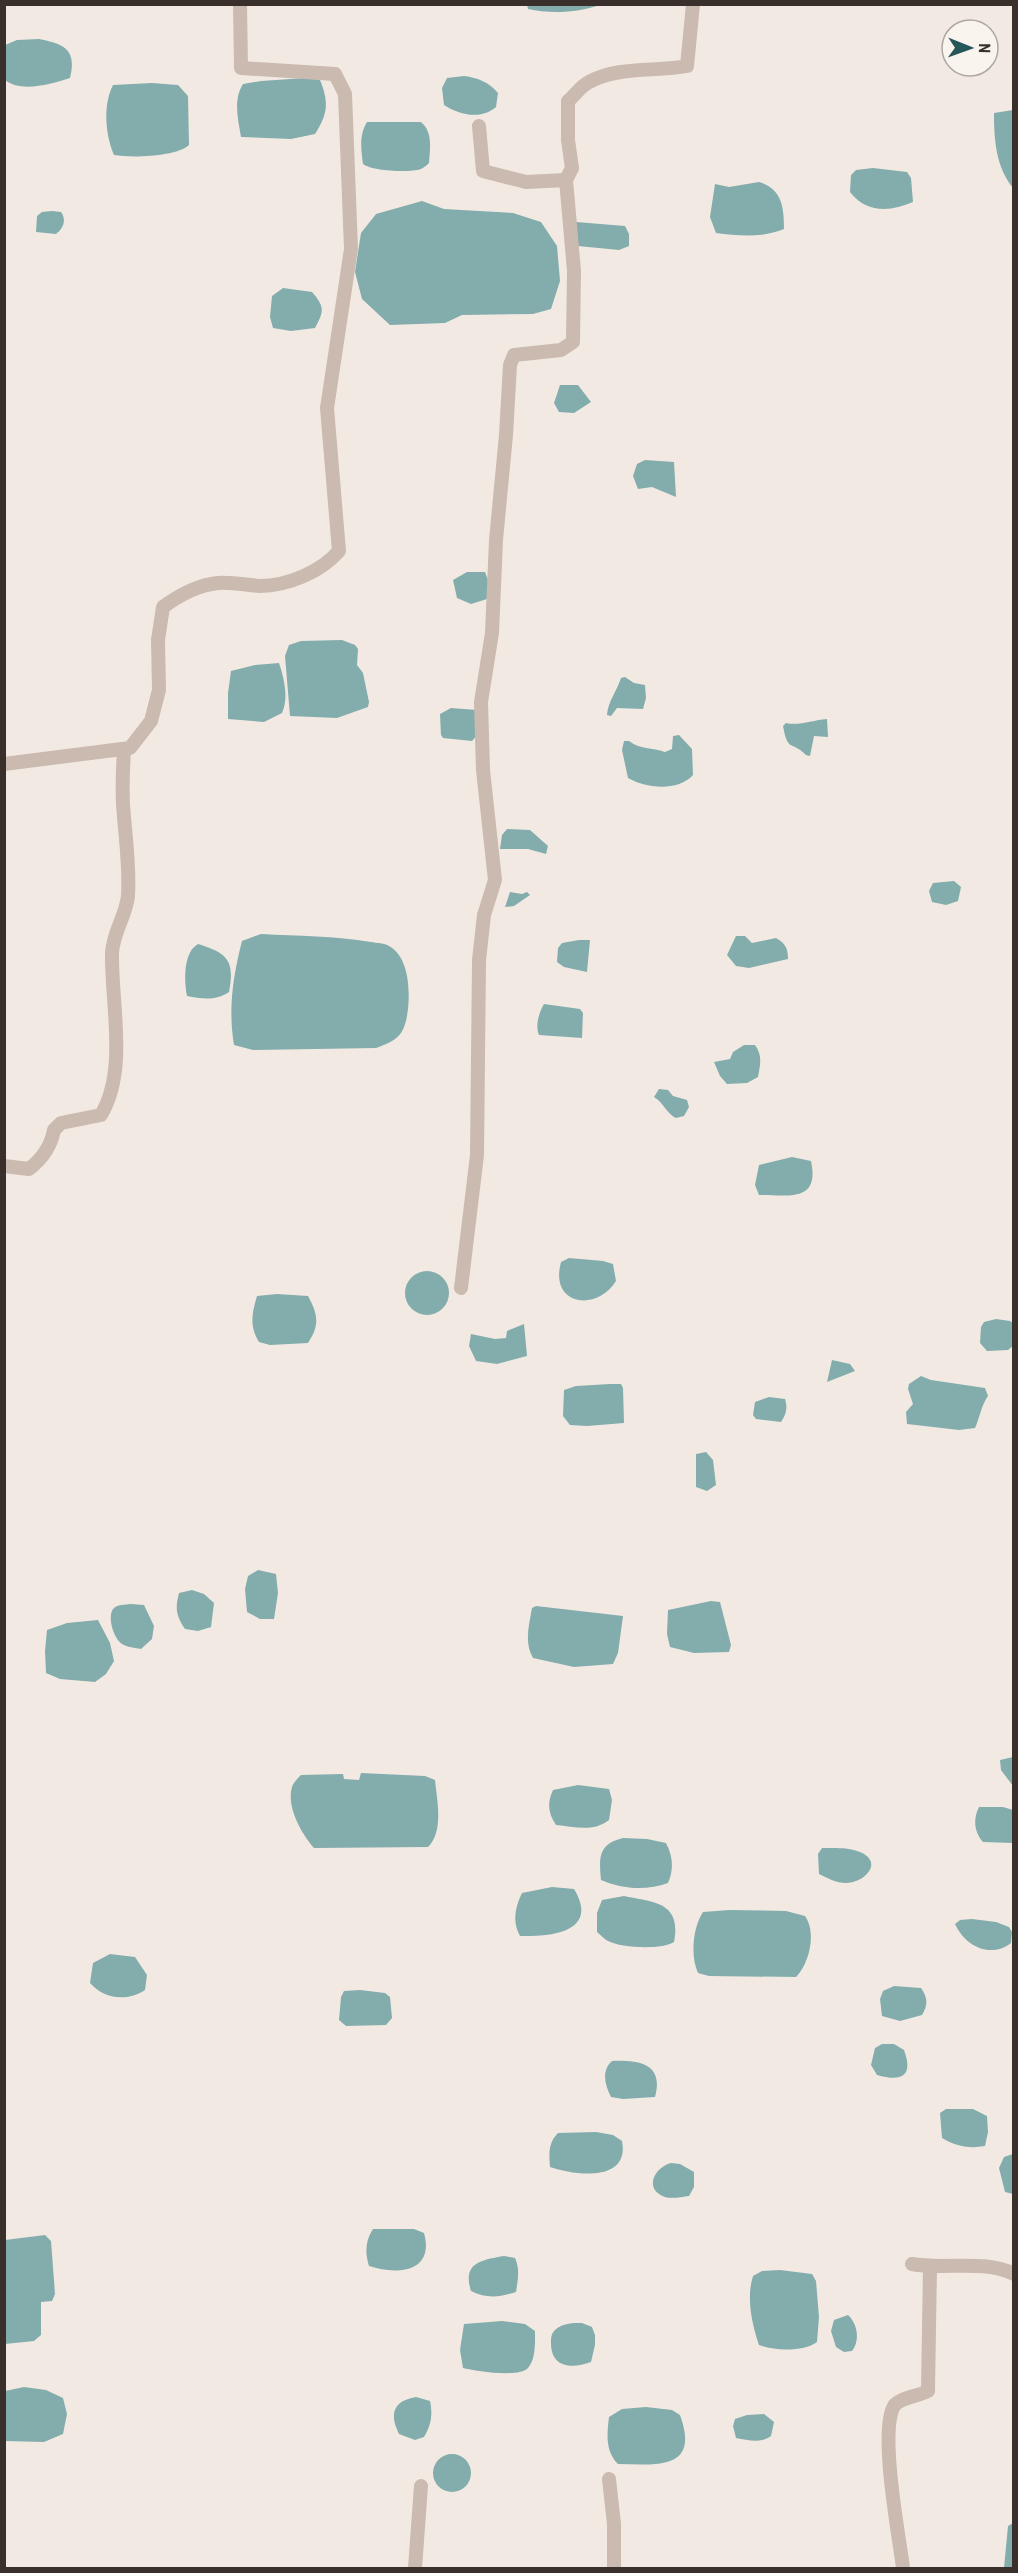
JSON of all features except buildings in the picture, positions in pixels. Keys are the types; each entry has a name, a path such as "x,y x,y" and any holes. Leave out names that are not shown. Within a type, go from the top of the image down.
{"street":[{"path":"4,764 130,748 151,721 159,690 158,640 163,607 181,594 216,583 263,586 293,580 329,562 339,551 327,408 351,249 345,94 335,74 241,68 240,4"},
{"path":"461,1288 477,1155 479,960 484,915 495,880 483,770 481,702 492,633 496,540 507,435 510,365 514,355 561,350 573,342 574,271 566,180 572,168 568,140 568,101 588,82 613,73 665,70 687,66 693,4"},
{"path":"479,126 483,171 526,182 566,180"},
{"path":"4,1166 28,1168 40,1161 52,1141 54,1130 61,1123 101,1115 107,1106 114,1078 116,1041 112,951 122,919 128,887 123,802 124,749"},
{"path":"912,2264 930,2267 1001,2268 1014,2274"},
{"path":"903,2568 888,2447 893,2407 898,2402 918,2397 928,2391 930,2267"},
{"path":"609,2479 614,2524 614,2568"},
{"path":"415,2568 421,2486"}],"water":[{"path":"527,5 599,5 582,10 554,12 528,9"},
{"path":"39,39 62,46 70,54 72,68 70,78 28,87 5,80 5,45 17,40"},
{"path":"464,76 483,81 495,89 498,93 496,107 484,114 470,115 444,105 442,88 447,78"},
{"path":"306,78 320,80 326,101 323,120 315,134 291,139 241,137 237,103 243,84"},
{"path":"152,83 178,85 188,96 189,145 164,154 114,155 106,120 113,85"},
{"path":"1014,110 1013,188 1007,180 997,153 994,113"},
{"path":"367,122 421,122 429,135 429,163 421,169 400,171 382,170 363,164 362,137"},
{"path":"873,168 907,172 911,178 913,202 896,208 879,209 856,199 850,192 851,175 856,170"},
{"path":"759,182 773,189 777,194 782,206 784,229 759,235 716,233 710,217 715,184 729,187"},
{"path":"422,201 444,209 513,213 541,222 557,246 560,281 551,309 533,314 462,315 445,323 390,325 362,299 355,272 361,233 376,214"},
{"path":"42,212 61,212 63,215 61,230 56,234 36,232 37,216"},
{"path":"576,222 625,226 629,234 629,246 619,250 578,246"},
{"path":"283,288 312,292 316,297 322,309 315,328 291,331 273,328 270,317 272,296"},
{"path":"560,385 578,385 591,402 574,413 559,412 554,403"},
{"path":"645,460 674,462 676,497 652,487 638,489 633,476 637,464"},
{"path":"467,572 485,572 489,583 487,599 471,604 457,598 453,580"},
{"path":"342,640 355,645 358,649 357,665 363,673 368,707 337,718 290,716 285,656 289,645 301,641"},
{"path":"279,663 285,695 282,713 264,722 228,719 231,671 255,665"},
{"path":"625,677 634,683 645,685 646,698 643,709 617,708 611,716 607,715 621,678"},
{"path":"451,708 477,710 477,735 472,741 443,738 441,735 440,714"},
{"path":"827,719 828,737 814,736 810,756 791,745 787,740 783,726 786,723"},
{"path":"679,735 692,749 693,775 679,784 661,787 643,784 628,778 622,750 624,741 665,752 672,749 673,736"},
{"path":"507,829 530,830 548,846 546,854 528,849 500,849 502,835"},
{"path":"954,881 961,887 958,901 946,905 932,902 929,891 933,883"},
{"path":"510,892 522,894 527,892 530,895 514,906 505,907"},
{"path":"261,934 316,936 380,943 396,951 407,974 409,1001 407,1018 400,1035 376,1048 253,1050 234,1045 232,1006 234,980 242,941"},
{"path":"736,936 745,936 752,943 776,938 785,946 788,959 749,968 736,966 727,955"},
{"path":"590,940 587,972 564,967 557,962 558,948 562,943"},
{"path":"198,944 216,951 227,960 230,966 231,981 229,992 224,995 209,999 187,996 185,976 187,960 193,948"},
{"path":"544,1004 580,1009 583,1013 582,1038 539,1035 538,1019"},
{"path":"744,1045 755,1045 758,1049 760,1061 758,1077 747,1083 727,1084 720,1076 714,1062 730,1059 733,1052"},
{"path":"659,1089 668,1090 673,1096 687,1100 689,1107 684,1116 676,1118 654,1097"},
{"path":"792,1157 811,1161 813,1175 811,1184 806,1190 791,1195 759,1195 755,1185 759,1165"},
{"path":"569,1258 613,1264 616,1281 608,1291 598,1297 577,1300 568,1296 562,1288 559,1277 561,1262"},
{"path":"427,1271 443,1277 449,1293 443,1309 427,1315 411,1309 405,1293 411,1277"},
{"path":"277,1294 308,1296 316,1314 316,1325 308,1343 270,1345 259,1342 252,1319 257,1296"},
{"path":"996,1319 1013,1323 1013,1346 1008,1350 987,1351 980,1343 981,1327 984,1322"},
{"path":"524,1324 527,1356 497,1364 476,1361 469,1346 471,1334 495,1339 506,1338 507,1331"},
{"path":"832,1360 850,1364 855,1371 827,1382"},
{"path":"921,1376 931,1380 985,1388 988,1396 975,1428 959,1430 907,1424 906,1412 913,1404 908,1389 909,1384"},
{"path":"621,1384 623,1388 624,1423 570,1425 563,1416 564,1390 576,1386"},
{"path":"769,1397 785,1399 786,1411 781,1422 756,1419 753,1415 755,1402"},
{"path":"706,1452 713,1460 716,1485 707,1491 696,1487 696,1454"},
{"path":"258,1570 276,1574 278,1593 274,1619 260,1619 247,1612 245,1589 248,1576"},
{"path":"192,1590 204,1594 214,1603 211,1627 198,1631 185,1629 180,1620 177,1608 179,1593"},
{"path":"711,1601 720,1602 731,1645 729,1652 694,1653 670,1647 667,1634 668,1610"},
{"path":"119,1605 144,1605 154,1626 152,1639 141,1649 122,1644 116,1638 112,1628 113,1609"},
{"path":"536,1606 623,1616 618,1653 613,1664 574,1667 533,1658 528,1634 532,1608"},
{"path":"98,1620 110,1643 114,1661 106,1674 95,1682 60,1679 46,1673 47,1630 67,1623"},
{"path":"1014,1757 1013,1786 1001,1770 1000,1760"},
{"path":"361,1773 425,1776 435,1780 438,1824 428,1847 314,1848 300,1828 293,1811 291,1795 293,1784 301,1775 343,1774 344,1779 359,1780"},
{"path":"578,1785 609,1789 612,1800 609,1820 591,1827 556,1825 549,1808 553,1790"},
{"path":"979,1807 1003,1807 1013,1810 1013,1843 983,1842 975,1825"},
{"path":"623,1838 666,1843 672,1863 668,1883 660,1886 634,1888 601,1880 602,1853 609,1844"},
{"path":"822,1848 856,1850 871,1861 869,1871 860,1880 846,1883 825,1877 819,1874 818,1854"},
{"path":"552,1887 574,1889 580,1903 581,1915 577,1923 558,1933 520,1936 515,1915 522,1893"},
{"path":"624,1896 654,1902 669,1911 674,1918 674,1942 660,1946 631,1947 608,1941 597,1932 597,1913 602,1900"},
{"path":"786,1911 805,1916 809,1923 810,1948 805,1964 796,1977 709,1976 698,1973 693,1950 700,1918 703,1912"},
{"path":"960,1920 996,1922 1009,1927 1012,1932 1011,1943 995,1950 979,1948 972,1944 959,1932 955,1924"},
{"path":"110,1954 135,1957 147,1975 145,1990 131,1996 116,1997 102,1993 90,1983 93,1963"},
{"path":"894,1986 921,1988 926,2002 922,2015 900,2021 882,2016 880,1999 883,1991"},
{"path":"344,1991 385,1993 390,1997 392,2018 386,2025 346,2026 339,2020 341,1997"},
{"path":"882,2044 894,2044 904,2050 907,2066 903,2075 893,2078 877,2075 871,2065 875,2048"},
{"path":"612,2061 640,2063 653,2071 657,2086 655,2097 623,2099 611,2097 605,2074"},
{"path":"946,2109 973,2109 987,2116 988,2132 985,2146 962,2146 942,2138 940,2113"},
{"path":"596,2132 613,2135 622,2141 622,2154 618,2164 610,2170 586,2174 550,2167 549,2153 558,2133"},
{"path":"1014,2154 1013,2194 1005,2192 999,2168 1004,2157"},
{"path":"671,2163 680,2164 694,2172 694,2187 689,2196 667,2198 658,2194 655,2189 653,2179 656,2174"},
{"path":"373,2229 414,2229 424,2233 426,2246 424,2256 411,2268 401,2270 369,2266 366,2247"},
{"path":"45,2235 51,2241 55,2294 52,2301 41,2302 41,2335 34,2341 5,2344 5,2240"},
{"path":"504,2256 515,2258 517,2262 516,2292 494,2296 471,2291 469,2274 471,2269 481,2261"},
{"path":"780,2270 812,2274 816,2281 819,2317 817,2342 805,2348 789,2350 759,2345 751,2311 750,2293 753,2276 762,2271"},
{"path":"848,2315 856,2328 857,2338 852,2351 844,2352 836,2347 831,2331 834,2320"},
{"path":"502,2321 525,2324 535,2331 534,2355 528,2368 516,2373 507,2373 463,2368 460,2350 464,2324"},
{"path":"582,2323 592,2327 595,2335 591,2362 570,2366 559,2362 552,2351 553,2333 564,2325"},
{"path":"24,2387 46,2390 63,2398 67,2414 63,2434 44,2442 5,2441 5,2391"},
{"path":"416,2397 430,2401 431,2415 424,2437 415,2440 399,2434 394,2415 398,2405"},
{"path":"646,2407 672,2410 680,2415 685,2433 684,2446 680,2455 660,2463 618,2464 609,2448 609,2417 622,2409"},
{"path":"764,2414 774,2422 771,2436 758,2441 736,2438 733,2426 735,2419 747,2415"},
{"path":"452,2454 465,2460 471,2473 465,2486 452,2492 439,2486 433,2473 439,2460"},
{"path":"1013,2523 1013,2568 1004,2568 1008,2526"}]}
